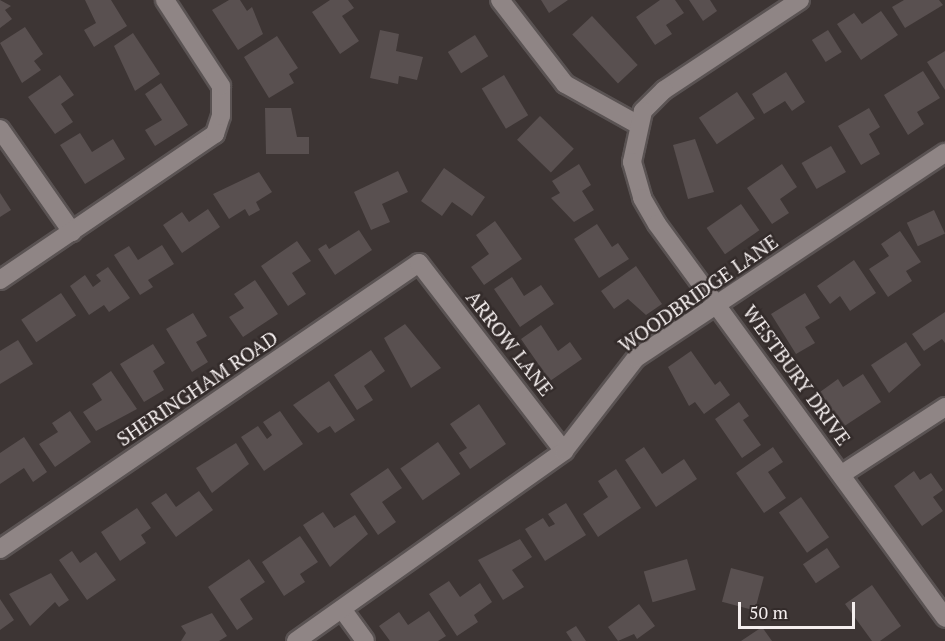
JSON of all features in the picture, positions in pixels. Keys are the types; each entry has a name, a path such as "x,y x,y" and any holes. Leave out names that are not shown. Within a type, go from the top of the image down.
{"street":[{"path":"0,280 215,134 221,116 221,86 165,0"},
{"path":"500,0 565,84 637,124 664,90 800,0"},
{"name":"WESTBURY DRIVE","path":"637,124 632,162 642,198 945,618"},
{"path":"0,129 72,232"},
{"name":"WOODBRIDGE LANE","path":"296,641 564,451 636,358 945,153"},
{"name":"ARROW LANE","path":"419,263 564,451"},
{"name":"SHERINGHAM ROAD","path":"0,549 419,263"},
{"path":"842,474 945,407"},
{"path":"342,609 365,641"}],"building":[{"path":"0,0 11,6 5,10 12,19 0,28"},
{"path":"85,0 111,0 127,26 94,47 84,30 96,23"},
{"path":"229,0 240,0 247,11 252,7 263,34 238,50 212,10"},
{"path":"330,0 348,0 354,8 342,16 359,41 340,54 312,12"},
{"path":"541,0 568,0 549,13"},
{"path":"660,0 675,0 684,13 666,25 672,34 655,45 636,17"},
{"path":"689,0 710,0 717,11 703,21"},
{"path":"904,0 939,0 943,5 905,28 892,7"},
{"path":"881,11 898,35 861,60 837,24 854,13 862,24"},
{"path":"592,16 638,65 618,83 572,34"},
{"path":"25,27 43,54 34,61 41,70 22,83 0,43"},
{"path":"380,30 399,34 396,51 423,57 417,80 399,76 398,84 370,78"},
{"path":"828,30 842,52 826,62 812,40"},
{"path":"133,33 160,74 135,91 114,46"},
{"path":"475,35 488,56 461,73 448,52"},
{"path":"277,36 298,68 289,74 294,83 269,98 244,57"},
{"path":"945,51 945,90 927,62"},
{"path":"923,71 940,98 917,112 924,124 908,135 884,95"},
{"path":"786,72 805,102 792,111 785,101 764,114 752,94"},
{"path":"60,75 74,95 61,104 73,122 55,134 28,97"},
{"path":"504,75 528,115 506,129 482,88"},
{"path":"161,83 188,125 155,146 145,130 162,120 145,94"},
{"path":"737,92 755,119 717,144 699,118"},
{"path":"265,108 291,108 297,137 309,137 309,154 266,154"},
{"path":"869,108 880,127 869,134 880,154 861,165 838,126"},
{"path":"540,116 574,149 551,172 517,140"},
{"path":"80,133 92,152 113,139 125,159 85,184 60,145"},
{"path":"695,139 714,192 688,199 673,145"},
{"path":"831,146 846,172 817,189 802,163"},
{"path":"579,164 591,185 582,191 594,210 574,222 551,198 560,193 552,181"},
{"path":"782,164 797,187 780,199 789,213 772,224 747,188"},
{"path":"444,168 485,197 472,216 452,202 442,216 421,201"},
{"path":"398,171 408,192 382,204 390,222 371,230 354,192"},
{"path":"259,172 272,192 256,202 260,210 249,216 245,209 229,219 213,194"},
{"path":"0,193 11,210 0,217"},
{"path":"741,204 759,230 725,254 707,228"},
{"path":"208,209 220,227 182,253 163,225 182,212 189,222"},
{"path":"934,210 945,234 918,246 907,223"},
{"path":"495,221 522,259 484,285 471,267 489,254 476,235"},
{"path":"597,224 612,247 618,243 629,259 599,278 574,239"},
{"path":"359,230 372,250 335,275 318,249 326,244 329,249"},
{"path":"900,231 921,262 906,271 912,281 888,297 869,269 889,256 881,244"},
{"path":"297,241 311,261 292,273 306,294 288,306 261,266"},
{"path":"162,245 174,264 148,280 153,287 140,295 114,255 129,246 138,260"},
{"path":"854,260 876,293 850,311 840,296 830,304 817,286"},
{"path":"636,266 662,304 646,315 628,299 614,309 601,291"},
{"path":"108,267 130,298 109,312 104,305 89,315 70,286 85,275 93,287 101,281 96,275"},
{"path":"512,277 524,296 541,285 554,304 520,327 494,289"},
{"path":"255,280 278,314 243,337 229,317 244,308 234,294"},
{"path":"61,293 76,315 36,342 21,320"},
{"path":"805,293 820,318 805,327 815,343 796,354 771,314"},
{"path":"945,312 945,343 942,339 924,351 912,334"},
{"path":"193,313 207,336 196,342 208,362 192,372 166,329"},
{"path":"405,324 441,368 411,388 384,338"},
{"path":"541,325 558,351 570,342 582,359 550,381 521,339"},
{"path":"18,340 33,364 0,384 0,351"},
{"path":"906,342 921,365 889,393 871,365"},
{"path":"153,344 165,363 153,371 164,390 144,402 120,364"},
{"path":"371,350 385,371 364,386 373,400 357,410 334,375"},
{"path":"691,351 715,385 720,381 730,395 704,414 695,402 689,406 668,367"},
{"path":"111,371 137,409 96,431 83,412 102,400 92,384"},
{"path":"863,374 881,402 843,427 820,392 838,379 843,387"},
{"path":"329,381 355,420 335,433 330,426 318,433 293,405"},
{"path":"739,402 749,416 743,420 761,445 742,458 715,419"},
{"path":"479,404 506,444 470,469 459,453 467,448 450,424"},
{"path":"70,411 91,442 55,467 39,444 58,432 52,423"},
{"path":"280,411 303,444 264,471 241,437 258,426 267,439 272,435 263,422"},
{"path":"24,437 47,472 33,482 24,468 0,484 0,453"},
{"path":"438,442 460,474 423,500 400,468"},
{"path":"236,443 249,464 212,493 196,468"},
{"path":"644,447 662,474 684,459 697,479 656,507 625,460"},
{"path":"773,447 783,462 768,472 786,498 764,513 736,473"},
{"path":"388,468 402,488 382,502 396,522 378,535 350,494"},
{"path":"616,469 641,508 598,537 583,514 608,497 598,481"},
{"path":"914,471 920,480 931,473 943,490 933,497 943,511 922,526 894,486"},
{"path":"199,491 213,510 176,537 151,503 166,493 176,507"},
{"path":"801,497 829,537 807,553 779,512"},
{"path":"566,503 586,535 545,561 525,529 543,518 549,527 555,524 548,514"},
{"path":"137,508 151,528 141,535 146,543 120,561 101,532"},
{"path":"323,512 334,528 355,515 368,534 330,567 303,525"},
{"path":"300,536 318,562 300,574 305,582 284,596 262,562"},
{"path":"520,539 532,557 512,570 524,587 503,600 478,560"},
{"path":"827,548 840,567 816,583 803,564"},
{"path":"72,551 80,563 96,552 116,580 87,600 59,560"},
{"path":"249,559 265,582 240,599 253,619 237,630 208,587"},
{"path":"687,559 696,590 653,602 644,571"},
{"path":"731,568 764,577 755,611 722,602"},
{"path":"51,573 69,600 59,607 55,602 30,626 9,594"},
{"path":"449,581 460,597 480,583 492,602 474,615 478,622 457,636 429,594"},
{"path":"872,585 901,626 880,641 872,641 845,604"},
{"path":"0,599 14,620 0,630"},
{"path":"639,604 655,626 637,639 634,634 618,641 608,627"},
{"path":"429,611 446,636 438,641 390,641 379,626 399,612 408,625"},
{"path":"212,613 227,636 219,641 181,641 186,633 181,626"},
{"path":"576,626 586,641 572,641 566,632"},
{"path":"762,627 772,641 741,641"}]}
